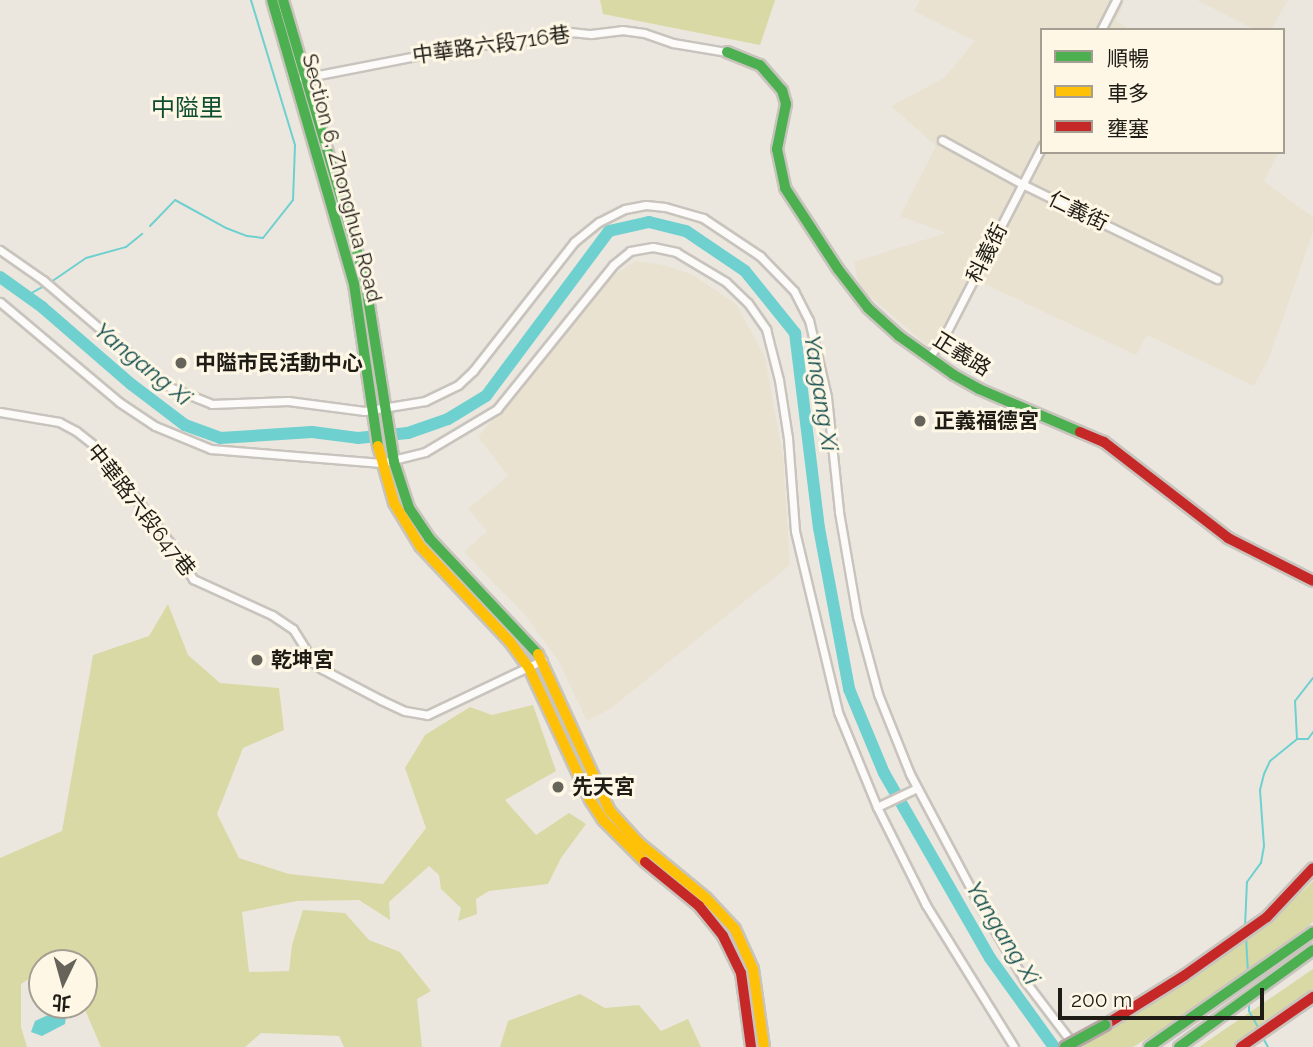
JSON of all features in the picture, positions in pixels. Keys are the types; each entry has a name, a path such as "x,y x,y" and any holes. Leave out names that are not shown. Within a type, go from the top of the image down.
{"main road":[{"name":"Section 6, Zhonghua Road","path":"272,0 301,79 365,279 394,462"},
{"name":"Section 6, Zhonghua Road","path":"284,0 301,79 354,284 381,463"},
{"name":"正義路","path":"727,52 760,65 782,90 786,104 777,149 785,188 838,269 868,308 929,357 979,389 1104,442 1228,538 1313,581"},
{"path":"394,462 409,508 429,538 543,660 590,773 610,811 638,842 706,898 735,929 753,969 764,1047"},
{"path":"381,463 394,503 420,546 510,642 529,668 590,800 603,820 631,851 699,906 723,936 741,973 751,1047"},
{"path":"1065,1047 1105,1025 1267,917 1313,868"},
{"path":"1149,1047 1313,932"},
{"path":"1179,1047 1313,950"},
{"path":"1241,1047 1313,997"}],"street":[{"path":"1102,28 1116,0"},
{"name":"中華路六段716巷","path":"301,79 467,46 518,43 562,31 591,34 622,30 644,33 673,43 727,52"},
{"name":"仁義街","path":"942,140 1022,184 1217,279"},
{"name":"科義街","path":"929,357 944,337 1040,150"},
{"path":"0,250 43,280 167,386 212,404 288,401 373,410 425,401 458,385 480,362 574,242 599,222 625,209 646,205 665,207 703,218 760,256 794,291 809,320 827,397 839,512 857,616 878,694 917,788 979,904 1025,981 1076,1047"},
{"path":"0,302 119,402 155,426 212,449 381,463 394,462 425,452 497,409 613,265 630,251 653,247 676,252 726,282 748,303 766,329 779,380 788,438 795,531 838,712 877,807 926,905 1014,1047"},
{"name":"中華路六段647巷","path":"0,412 59,422 76,431 94,445 170,543 193,579 272,615 293,629 314,663 381,701 416,715 427,715 543,660"},
{"path":"877,807 917,788"}],"shaded area":[{"path":"920,0 1125,0 1116,21 1128,28 1040,28 1040,154 1278,154 1264,181 1313,217 1313,232 1269,358 1254,386 1147,335 1136,355 980,282 941,357 859,287 854,262 946,233 900,216 936,146 891,106 944,78 975,41 914,11"},
{"path":"1197,0 1288,0 1272,28 1252,28"},
{"path":"636,261 663,265 693,275 736,304 765,357 783,456 790,565 610,709 587,721 558,660 526,616 464,552 487,531 468,509 508,476 478,437 611,277"}],"green space":[{"path":"600,0 775,0 760,45 603,14"},
{"path":"168,604 188,655 220,683 279,688 284,730 243,748 217,814 239,858 289,874 383,884 426,828 405,768 425,735 470,707 492,715 533,705 556,771 505,800 536,835 569,813 586,824 561,858 548,884 489,891 476,899 477,914 458,921 461,908 441,889 439,875 429,866 389,902 390,920 359,900 297,901 242,912 249,972 289,971 292,945 303,910 345,913 369,940 400,952 431,991 417,999 422,1047 344,1047 339,1036 261,1033 245,1047 101,1047 89,1019 98,1019 98,949 28,949 28,979 21,984 21,1027 27,1047 0,1047 0,858 62,831 93,655 149,636"},
{"path":"1313,881 1313,922 1270,956 1184,1016 1133,1047 1082,1047 1222,957 1280,913"},
{"path":"1313,969 1313,993 1234,1047 1199,1047"},
{"path":"580,994 605,1008 639,1005 661,1031 688,1019 701,1047 500,1047 508,1021"}],"water":[{"path":"66,1019 65,1024 42,1036 31,1032 35,1021"}],"waterway":[{"path":"150,226 175,200 226,228 247,236 263,238 293,200 295,145 251,0"},
{"name":"Yangang Xi","path":"0,277 42,307 131,384 185,425 220,438 312,432 358,438 408,433 448,419 486,396 609,231 649,222 686,231 745,271 795,333 819,528 849,689 884,773 990,958 1054,1047"},
{"path":"51,282 86,258 126,247 142,234"},
{"path":"26,296 44,286"},
{"path":"1245,927 1247,882 1261,863 1264,846 1260,790 1264,774 1270,761 1297,739 1295,701 1313,678"},
{"path":"1297,739 1308,739 1313,732"},
{"path":"1246,936 1248,972"},
{"path":"1249,1002 1249,1011 1259,1029"},
{"path":"1263,1038 1268,1047"}],"traffic: fast":[{"path":"272,0 354,284 378,446"},
{"path":"283,0 365,279 394,462 409,508 429,538 538,654"},
{"path":"727,52 760,65 782,90 786,104 777,149 785,188 838,269 868,308 899,336 954,375 979,389 1080,432"},
{"path":"1149,1047 1313,932"},
{"path":"1179,1047 1313,950"},
{"path":"1065,1047 1105,1025"}],"traffic: slow":[{"path":"378,446 394,503 420,546 510,642 529,668 590,800 603,820 645,862"},
{"path":"538,654 610,811 638,842 706,898 735,929 753,969 764,1047"}],"traffic: jam":[{"path":"1080,432 1104,442 1228,538 1313,581"},
{"path":"645,862 699,906 723,936 741,973 751,1047"},
{"path":"1105,1025 1185,975 1267,917 1313,868"},
{"path":"1241,1047 1313,997"}],"place":[{"name":"中隘市民活動中心","path":"181,363"},
{"name":"正義福德宮","path":"920,421"},
{"name":"乾坤宮","path":"257,660"},
{"name":"先天宮","path":"558,787"}],"district":[{"name":"中隘里","path":"187,108"}]}
